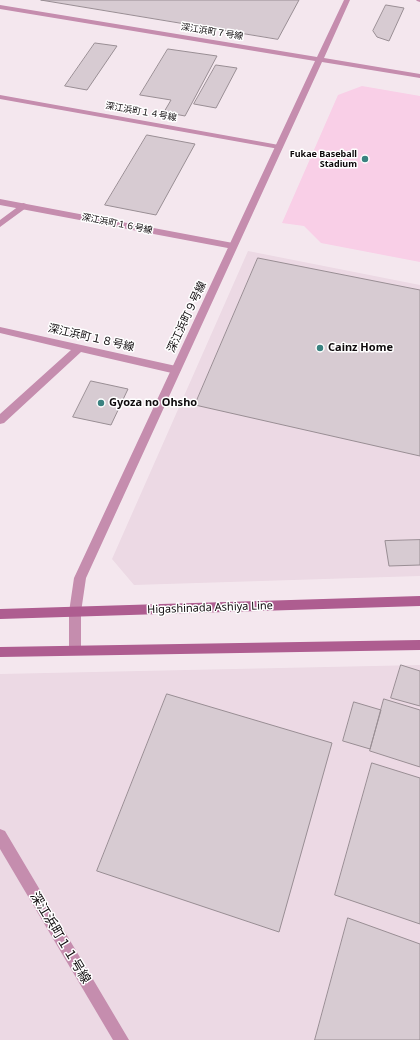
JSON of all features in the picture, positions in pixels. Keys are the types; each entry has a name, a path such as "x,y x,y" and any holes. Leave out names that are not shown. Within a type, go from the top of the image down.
{"main road":[{"name":"Higashinada Ashiya Line","path":"0,614 420,601"},
{"path":"0,652 420,645"}],"street":[{"name":"深江浜町９号線","path":"75,650 75,612 80,578 346,0"},
{"name":"深江浜町７号線","path":"0,7 420,76"},
{"name":"深江浜町１４号線","path":"0,97 279,146"},
{"name":"深江浜町１６号線","path":"0,202 233,246"},
{"path":"0,224 23,206"},
{"name":"深江浜町１８号線","path":"0,330 176,370"},
{"path":"0,420 79,348"},
{"name":"深江浜町１１号線","path":"0,836 121,1040"}],"shaded area":[{"name":"Fukae Baseball Stadium","path":"362,86 420,96 420,262 321,243 304,226 282,223 338,95"},
{"path":"248,251 420,285 420,576 134,585 112,559"},
{"path":"420,665 420,1040 0,1040 0,674"}],"building":[{"path":"41,0 299,0 278,39"},
{"path":"386,5 404,8 389,41 377,37 373,31"},
{"path":"95,43 117,46 87,90 65,86"},
{"path":"168,49 217,56 185,116 164,112 171,100 140,95"},
{"path":"216,65 237,68 216,108 194,104"},
{"path":"147,135 195,144 156,215 105,205"},
{"name":"Cainz Home","path":"258,258 420,290 420,456 195,405"},
{"name":"Gyoza no Ohsho","path":"91,381 128,389 111,425 73,417"},
{"path":"420,540 420,565 389,566 385,541"},
{"path":"401,665 420,671 420,706 391,698"},
{"path":"167,694 332,743 279,932 97,871"},
{"path":"384,699 420,710 420,767 370,751"},
{"path":"354,702 381,710 370,749 343,741"},
{"path":"372,763 420,778 420,924 335,895"},
{"path":"348,918 420,944 420,1040 315,1040"}],"place":[{"name":"Fukae Baseball Stadium","path":"365,159"},
{"name":"Cainz Home","path":"320,348"},
{"name":"Gyoza no Ohsho","path":"101,403"}]}
